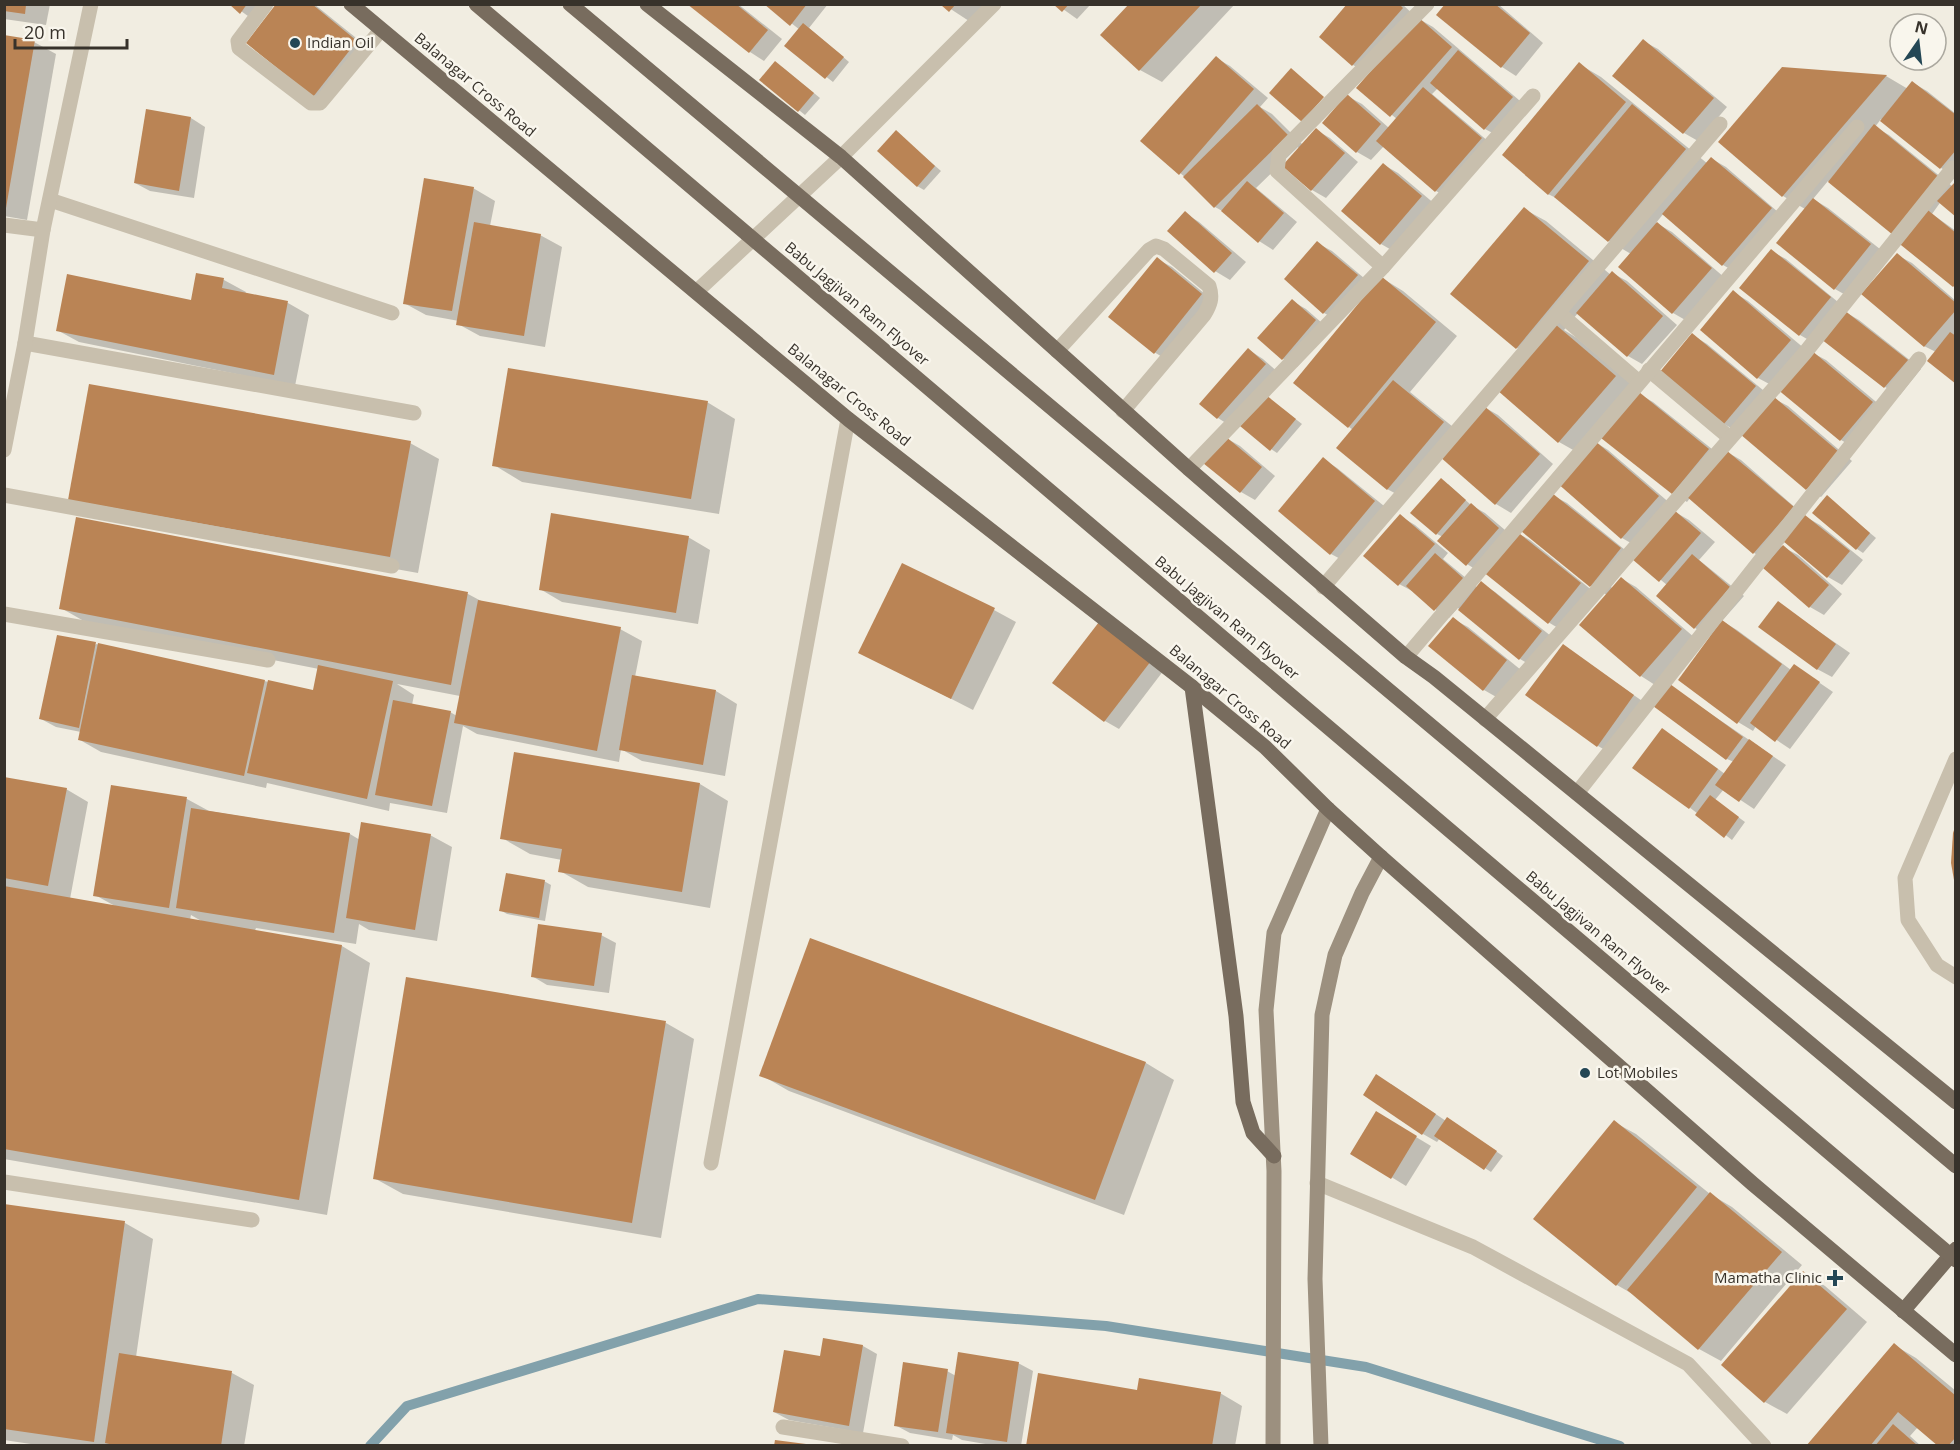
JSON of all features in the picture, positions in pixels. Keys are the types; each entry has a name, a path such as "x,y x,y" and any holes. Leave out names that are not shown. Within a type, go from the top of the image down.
{"main road":[{"name":"Balanagar Cross Road","path":"351,4 848,418 1192,687 1265,747 1328,809 1752,1184 1956,1355"},
{"name":"Babu Jagjivan Ram Flyover","path":"476,4 1956,1260"},
{"path":"570,4 1956,1166"},
{"path":"653,6 842,157 1189,470 1406,657 1434,677 1956,1102"},
{"path":"1192,687 1236,1016 1243,1102 1253,1133 1274,1164"},
{"path":"1273,1446 1274,1164 1266,1010 1274,933 1328,809"},
{"path":"1321,1442 1315,1279 1322,1015 1335,955 1381,856"},
{"path":"1903,1311 1956,1249"}],"street":[{"path":"4,450 25,343 43,230 91,4"},
{"path":"237,20 243,18 253,4"},
{"path":"266,4 238,41 239,48 311,103 320,103 381,30"},
{"path":"696,292 842,157 994,4"},
{"path":"1383,267 1276,171 1279,154 1426,4"},
{"path":"1189,470 1383,267 1533,96"},
{"path":"1323,587 1720,124"},
{"path":"1406,657 1857,127"},
{"path":"1485,719 1804,354 1953,168"},
{"path":"50,200 392,313"},
{"path":"4,225 43,230"},
{"path":"1057,351 1149,250 1156,246 1164,249 1209,286 1212,293 1210,304 1204,315 1123,411"},
{"path":"1559,313 1639,382"},
{"path":"25,343 414,413"},
{"path":"1577,793 1919,359"},
{"path":"1649,369 1730,438"},
{"path":"711,1163 848,418"},
{"path":"4,495 392,566"},
{"path":"4,614 268,660"},
{"path":"1956,759 1905,878 1908,920 1937,965 1956,977"},
{"path":"4,1182 252,1220"},
{"path":"1317,1183 1473,1247 1688,1364 1764,1446"},
{"path":"783,1426 902,1446"}],"building":[{"path":"229,4 247,4 240,14"},
{"path":"276,4 312,4 357,41 313,97 246,43"},
{"path":"687,4 736,4 768,30 749,53"},
{"path":"764,4 807,4 790,26"},
{"path":"1053,4 1069,4 1062,12"},
{"path":"1129,4 1202,4 1139,71 1100,35"},
{"path":"1347,4 1399,4 1403,8 1352,66 1319,37"},
{"path":"1445,4 1495,4 1530,33 1501,68 1436,15"},
{"path":"4,5 26,5 25,14 4,11"},
{"path":"941,5 955,5 949,12"},
{"path":"1418,17 1452,47 1390,117 1356,88"},
{"path":"803,23 844,57 825,79 784,46"},
{"path":"4,35 35,40 6,208 4,208"},
{"path":"1643,39 1714,98 1683,134 1612,76"},
{"path":"1458,50 1513,97 1484,130 1430,83"},
{"path":"1216,56 1254,89 1179,175 1140,141"},
{"path":"775,61 814,93 798,112 759,80"},
{"path":"1579,62 1626,102 1548,195 1502,155"},
{"path":"1782,67 1887,75 1782,197 1718,142"},
{"path":"1291,68 1324,97 1302,122 1269,93"},
{"path":"1912,81 1956,115 1956,150 1940,169 1880,121"},
{"path":"1423,87 1482,138 1435,192 1376,141"},
{"path":"1347,94 1381,124 1356,153 1322,123"},
{"path":"1257,104 1288,135 1214,208 1183,177"},
{"path":"1632,104 1686,149 1608,242 1554,197"},
{"path":"146,109 191,117 179,191 134,183"},
{"path":"1874,124 1940,178 1893,235 1828,182"},
{"path":"1316,128 1345,153 1311,191 1282,166"},
{"path":"896,130 935,166 917,187 877,151"},
{"path":"1711,157 1772,208 1722,266 1662,214"},
{"path":"1383,163 1422,196 1380,245 1341,211"},
{"path":"424,178 474,187 452,311 403,304"},
{"path":"1247,181 1284,213 1258,243 1221,211"},
{"path":"1956,181 1956,217 1937,201"},
{"path":"1813,198 1871,244 1834,290 1776,243"},
{"path":"1524,207 1589,261 1516,349 1450,294"},
{"path":"1924,207 1956,233 1956,284 1953,287 1896,241"},
{"path":"1185,211 1232,253 1214,273 1167,231"},
{"path":"474,222 541,234 524,336 456,325"},
{"path":"1657,222 1712,268 1672,314 1618,267"},
{"path":"1317,241 1358,275 1323,314 1284,279"},
{"path":"1771,249 1831,297 1799,336 1739,288"},
{"path":"1897,253 1956,303 1956,310 1924,347 1861,294"},
{"path":"1157,257 1202,294 1154,354 1108,317"},
{"path":"1612,271 1663,316 1627,357 1576,313"},
{"path":"196,273 224,278 222,288 288,301 274,375 56,331 67,274 191,300"},
{"path":"1381,276 1436,322 1348,428 1293,383"},
{"path":"1733,290 1791,340 1757,379 1700,330"},
{"path":"1292,299 1316,320 1282,360 1257,338"},
{"path":"1844,310 1908,360 1884,388 1821,339"},
{"path":"1555,324 1616,376 1558,443 1497,390"},
{"path":"1950,332 1956,336 1956,384 1927,361"},
{"path":"1692,333 1756,386 1723,425 1659,373"},
{"path":"1248,348 1266,364 1217,419 1199,404"},
{"path":"1811,350 1873,402 1840,441 1777,389"},
{"path":"508,368 708,401 691,499 492,466"},
{"path":"1393,380 1444,422 1387,490 1336,448"},
{"path":"89,384 411,441 390,557 68,500"},
{"path":"1639,392 1709,449 1672,494 1601,438"},
{"path":"1266,395 1296,419 1270,451 1240,426"},
{"path":"1773,396 1839,452 1806,490 1740,434"},
{"path":"1483,405 1540,454 1495,505 1439,456"},
{"path":"1225,436 1262,467 1240,493 1203,463"},
{"path":"1594,440 1659,496 1621,539 1556,482"},
{"path":"1726,450 1794,507 1753,554 1686,496"},
{"path":"1323,457 1375,501 1330,555 1278,511"},
{"path":"1441,478 1466,500 1436,535 1410,513"},
{"path":"1552,493 1621,548 1590,587 1521,531"},
{"path":"1827,495 1870,533 1856,550 1812,513"},
{"path":"1471,503 1499,528 1466,566 1437,541"},
{"path":"1674,510 1701,533 1659,582 1632,559"},
{"path":"551,513 689,536 676,613 539,590"},
{"path":"1400,514 1435,544 1398,586 1363,556"},
{"path":"1805,515 1850,551 1827,578 1783,541"},
{"path":"76,517 468,592 451,685 59,609"},
{"path":"1515,530 1581,583 1548,624 1482,571"},
{"path":"1783,545 1829,585 1809,608 1763,568"},
{"path":"1435,553 1463,578 1434,611 1406,586"},
{"path":"1692,554 1730,587 1694,629 1656,596"},
{"path":"902,563 995,608 951,699 858,653"},
{"path":"1621,577 1682,629 1640,677 1579,625"},
{"path":"1481,581 1542,631 1519,660 1458,610"},
{"path":"478,600 621,627 597,751 454,723"},
{"path":"1778,601 1836,644 1817,670 1758,627"},
{"path":"1453,617 1507,660 1483,691 1428,646"},
{"path":"1722,620 1782,664 1737,724 1678,680"},
{"path":"1099,622 1151,661 1104,722 1052,683"},
{"path":"57,635 96,642 79,728 39,719"},
{"path":"98,643 265,680 244,776 78,740"},
{"path":"1563,644 1634,695 1597,747 1525,695"},
{"path":"1794,664 1820,682 1775,742 1750,723"},
{"path":"318,665 393,681 367,799 247,773 268,680 313,690"},
{"path":"632,675 716,690 703,765 619,750"},
{"path":"1670,684 1743,737 1726,760 1653,706"},
{"path":"393,700 451,711 432,806 375,795"},
{"path":"1662,728 1718,769 1689,809 1632,768"},
{"path":"1749,739 1773,756 1739,802 1715,785"},
{"path":"514,752 700,783 682,892 558,872 562,849 500,839"},
{"path":"4,777 67,788 48,886 4,878"},
{"path":"111,785 187,797 169,908 93,896"},
{"path":"1710,795 1739,817 1724,838 1695,815"},
{"path":"191,808 350,833 334,933 176,908"},
{"path":"361,822 431,834 415,930 346,918"},
{"path":"1955,827 1956,880 1954,880 1951,863"},
{"path":"506,873 545,880 539,918 499,911"},
{"path":"4,886 342,945 299,1200 4,1149"},
{"path":"538,924 602,933 594,986 531,977"},
{"path":"810,938 1146,1062 1095,1200 759,1076"},
{"path":"406,977 666,1021 632,1223 373,1179"},
{"path":"1376,1074 1436,1114 1422,1135 1363,1095"},
{"path":"1376,1111 1417,1136 1391,1179 1350,1154"},
{"path":"1447,1117 1497,1151 1484,1170 1434,1136"},
{"path":"1614,1120 1697,1187 1616,1286 1533,1219"},
{"path":"1710,1192 1782,1252 1698,1350 1627,1290"},
{"path":"4,1204 125,1221 94,1442 4,1429"},
{"path":"1803,1271 1847,1309 1764,1403 1721,1365"},
{"path":"823,1338 863,1345 849,1426 773,1412 784,1350 820,1356"},
{"path":"1894,1343 1956,1396 1956,1437 1948,1446 1938,1446 1898,1412 1870,1446 1806,1446"},
{"path":"958,1352 1019,1362 1007,1442 946,1433"},
{"path":"119,1353 232,1371 221,1446 118,1446 105,1443"},
{"path":"903,1362 948,1369 938,1432 894,1426"},
{"path":"1038,1373 1137,1390 1139,1378 1221,1392 1212,1446 1026,1446"},
{"path":"1893,1424 1918,1446 1875,1446"},
{"path":"775,1440 806,1444 806,1446 774,1446"}],"waterway":[{"path":"370,1446 407,1406 758,1299 1106,1326 1366,1367 1620,1446"}],"place":[{"name":"Indian Oil","path":"295,43"},
{"name":"Lot Mobiles","path":"1585,1073"},
{"name":"Mamatha Clinic","path":"1835,1278"}]}
